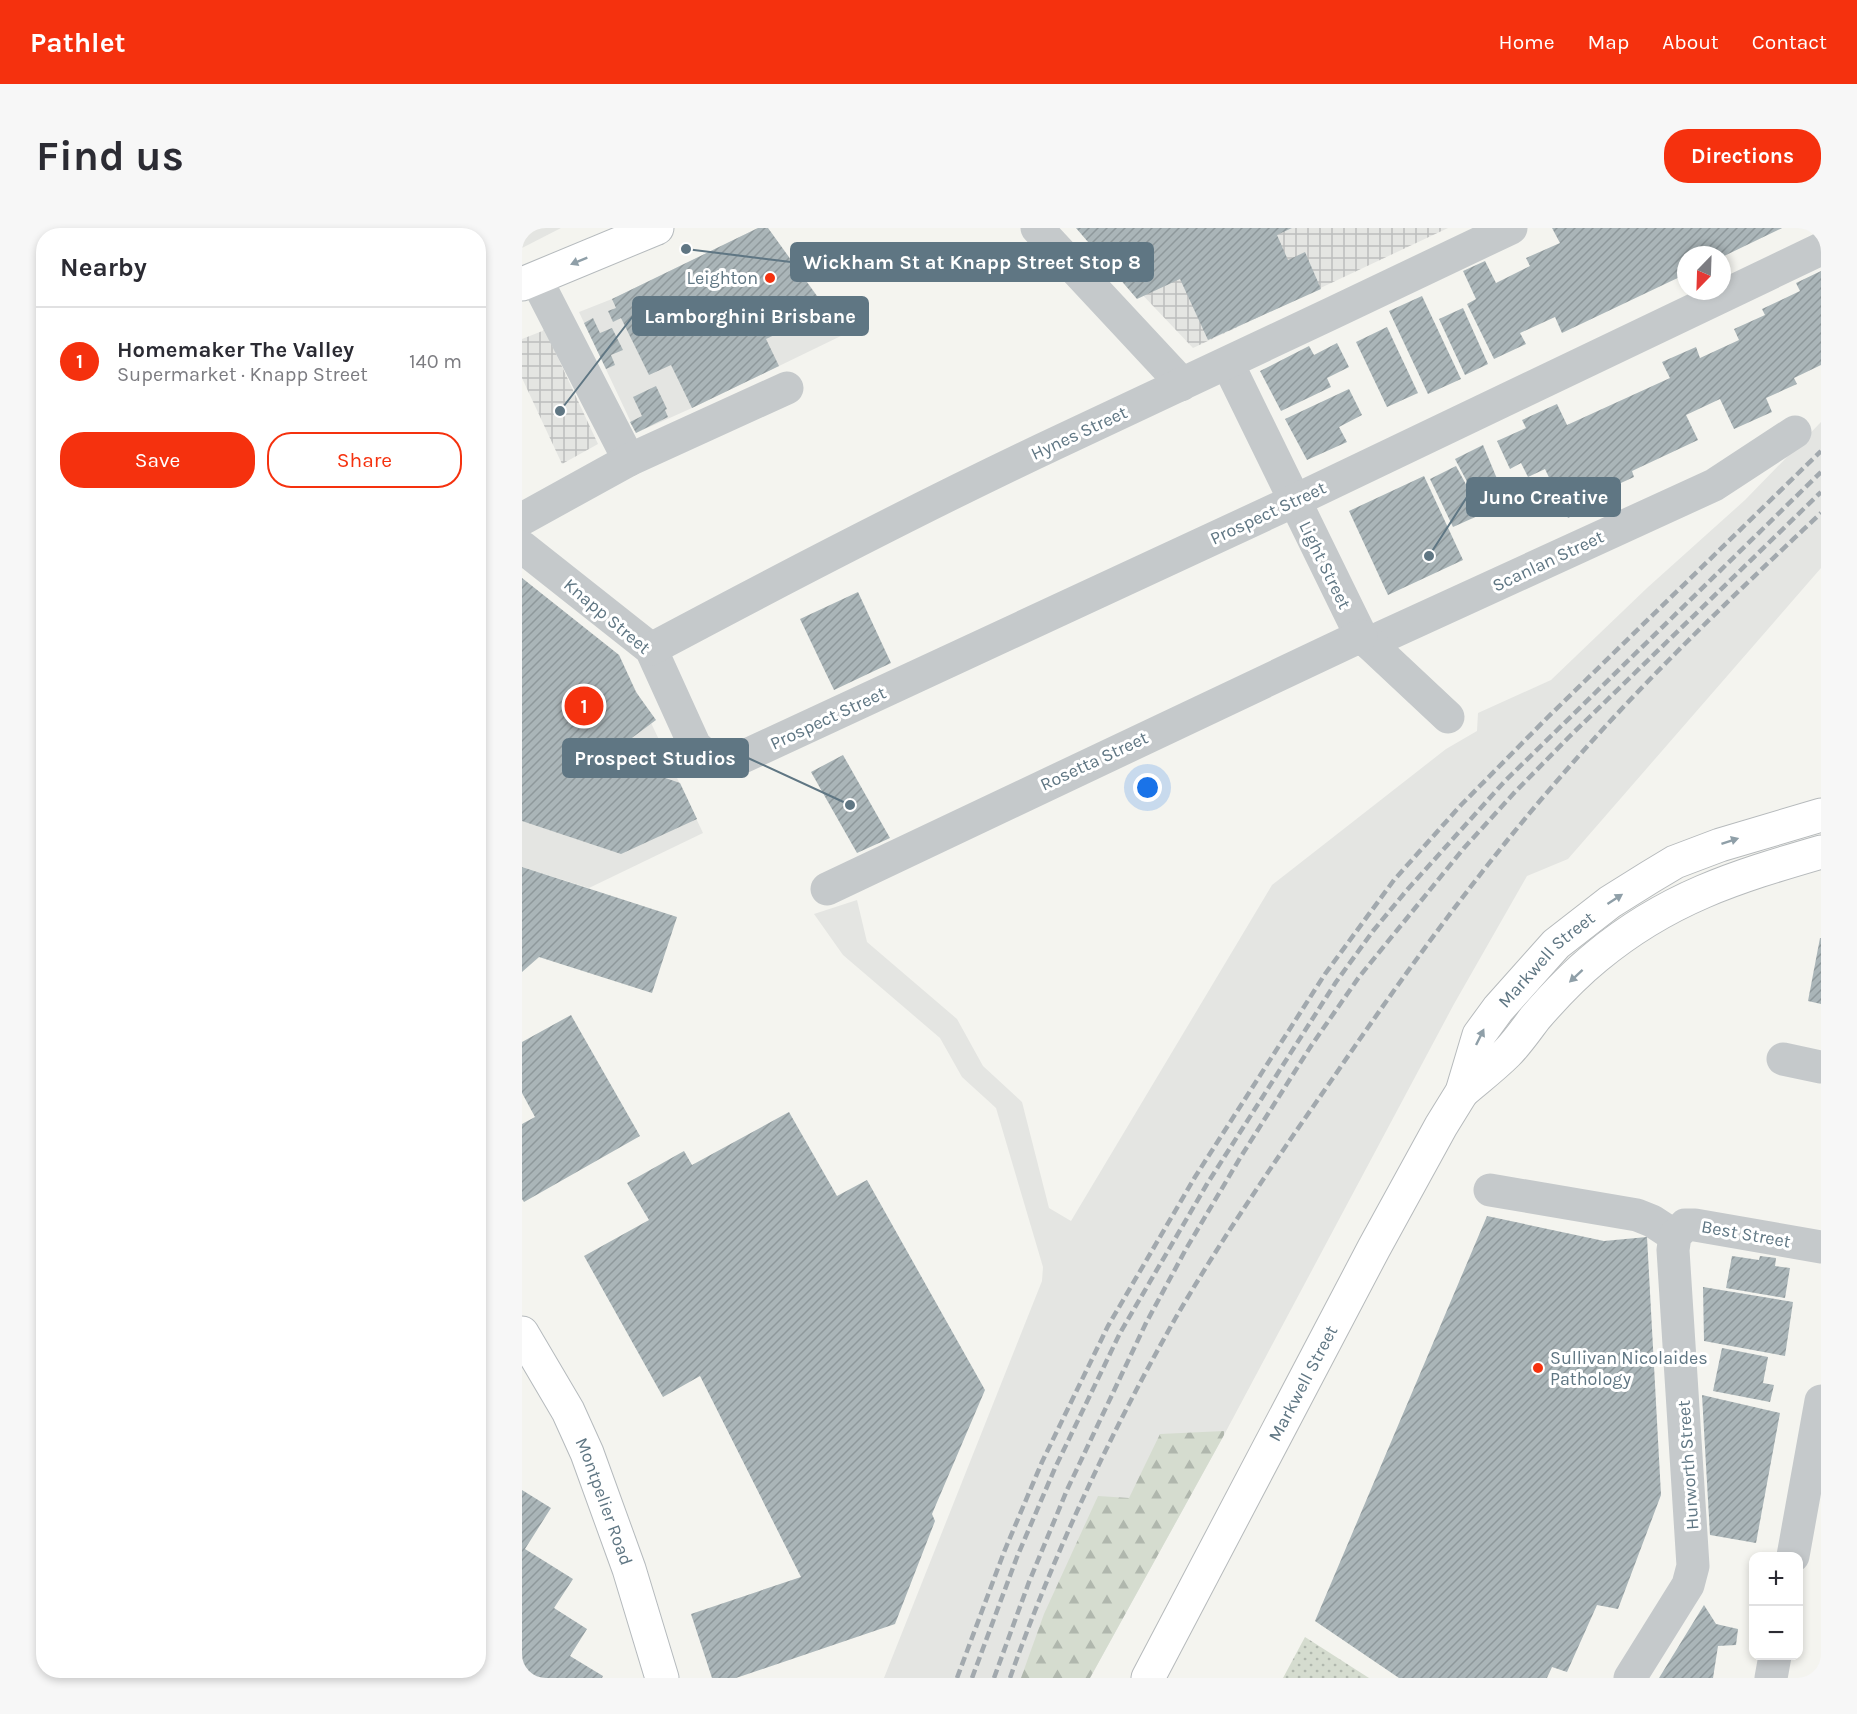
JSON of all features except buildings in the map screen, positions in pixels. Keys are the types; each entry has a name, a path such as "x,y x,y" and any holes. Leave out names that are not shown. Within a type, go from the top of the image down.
{"main road":[{"path":"529,282 646,230"},
{"name":"Markwell Street","path":"1148,1678 1374,1248 1462,1092 1479,1035 1498,1009 1556,945 1610,902 1675,862 1728,842 1821,815"},
{"name":"Markwell Street","path":"1462,1092 1508,1053 1551,999 1595,958 1647,920 1692,895 1753,872 1821,852"},
{"name":"Montpelier Road","path":"522,1333 568,1411 587,1453 629,1569 662,1678"}],"street":[{"path":"1037,228 1181,385"},
{"name":"Hynes Street","path":"651,649 813,563 1053,444 1228,364 1511,228"},
{"name":"Prospect Street","path":"711,760 736,760 1294,501 1821,249"},
{"path":"529,282 628,460"},
{"name":"Light Street","path":"1228,364 1365,640"},
{"path":"522,519 628,460 787,388"},
{"name":"Scanlan Street","path":"1365,640 1714,485 1795,432"},
{"name":"Knapp Street","path":"522,547 651,649 695,746 711,760"},
{"path":"1365,640 1448,717"},
{"name":"Rosetta Street","path":"827,889 1365,640"},
{"path":"1783,1059 1821,1067"},
{"path":"1490,1190 1637,1215 1652,1221 1675,1236"},
{"name":"Best Street","path":"1675,1236 1685,1225 1695,1225 1821,1247"},
{"name":"Hurworth Street","path":"1630,1678 1688,1585 1694,1566 1673,1250 1675,1236"},
{"path":"1794,1552 1821,1401"},
{"path":"1771,1678 1774,1660"}],"shaded area":[{"path":"522,228 561,228 522,248"},
{"path":"758,228 768,228 845,334 636,433 579,312 612,299"},
{"path":"1079,228 1448,228 1193,348"},
{"path":"545,330 598,444 562,464 522,378 522,339"},
{"path":"1821,422 1821,568 1568,859 1527,876 1454,1004 1224,1435 1090,1678 884,1678 1042,1281 1043,1267 996,1108 962,1077 940,1038 843,955 814,914 857,900 867,942 957,1019 983,1066 1022,1102 1049,1208 1071,1221 1272,885 1446,749 1477,731 1478,713 1551,680 1647,588 1745,500"},
{"path":"522,578 619,655 703,833 589,888 522,867"}],"green space":[{"path":"1224,1431 1224,1435 1090,1678 1021,1678 1044,1614 1098,1496 1129,1498 1160,1434"},
{"path":"1305,1637 1369,1678 1283,1678"}],"railway":[{"path":"957,1678 1004,1552 1042,1462 1108,1326 1195,1177 1325,974 1394,880 1461,805 1821,451"},
{"path":"972,1678 1017,1557 1055,1468 1120,1333 1207,1184 1336,982 1373,931 1407,890 1504,782 1821,472"},
{"path":"994,1678 1029,1582 1067,1490 1146,1323 1186,1249 1240,1158 1311,1046 1359,977 1464,848 1515,792 1821,492"},
{"path":"1010,1678 1064,1540 1151,1362 1193,1288 1232,1227 1360,1039 1472,885 1563,774 1656,673 1821,513"}],"place":[{"name":"Wickham St at Knapp Street Stop 8","path":"686,249"},
{"name":"Leighton","path":"770,278"},
{"name":"Lamborghini Brisbane","path":"560,411"},
{"name":"Juno Creative","path":"1429,556"},
{"name":"Homemaker The Valley","path":"584,706"},
{"name":"Prospect Studios","path":"850,805"},
{"name":"Sullivan Nicolaides Pathology","path":"1538,1368"}]}
